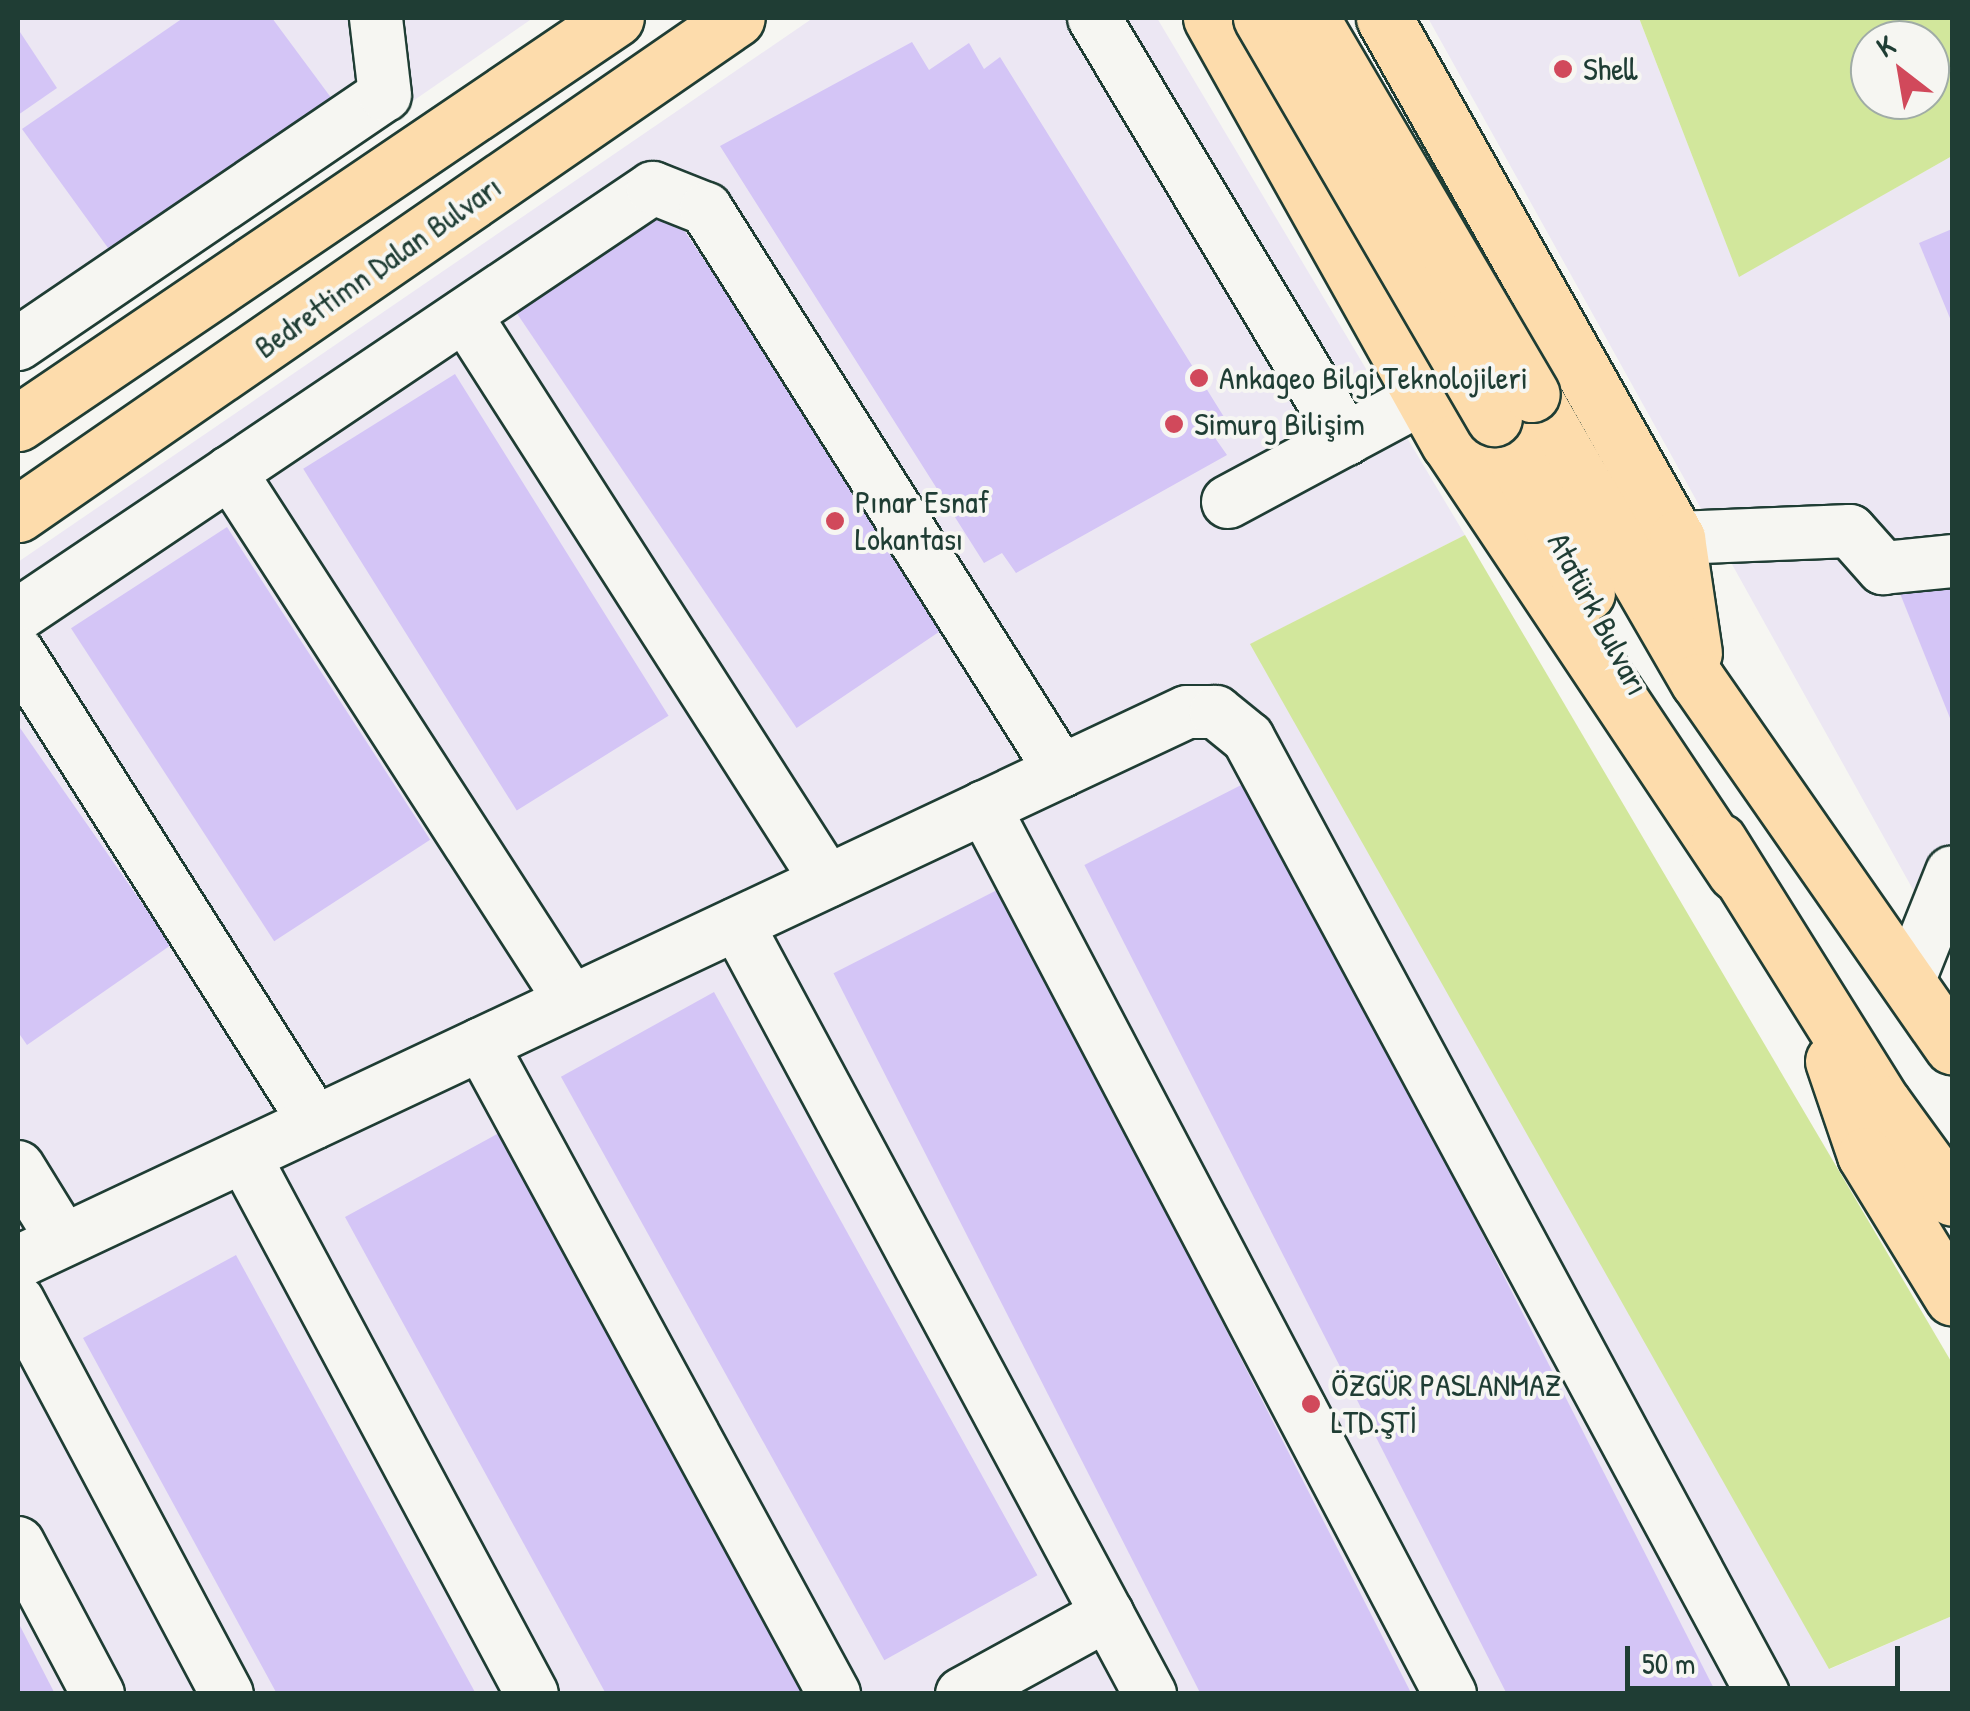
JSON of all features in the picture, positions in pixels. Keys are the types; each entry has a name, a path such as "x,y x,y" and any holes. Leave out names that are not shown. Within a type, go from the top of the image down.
{"main road":[{"path":"18,423 616,18"},
{"name":"Bedrettimn Dalan Bulvarı","path":"18,514 737,18"},
{"path":"668,64 779,18"},
{"name":"Atatürk Bulvarı","path":"1311,18 1513,406 1735,872 1952,1198"},
{"path":"1384,18 1676,538 1698,681"},
{"path":"1227,19 1424,398 1735,872"},
{"name":"Atatürk Bulvarı","path":"1227,19 1513,406 1698,681 1930,970 1952,1046"},
{"path":"1812,992 1865,1155 1952,1297"}],"street":[{"path":"18,344 385,95 376,18"},
{"path":"1094,18 1346,439"},
{"path":"18,615 653,188 706,209 1061,771"},
{"path":"465,315 827,881"},
{"path":"1228,502 1424,398"},
{"path":"230,472 571,1001"},
{"path":"1676,538 1850,532 1883,568 1952,561"},
{"path":"18,653 315,1122"},
{"path":"18,1167 40,1251 1187,712 1216,712 1248,738 1763,1694"},
{"path":"984,807 1450,1694"},
{"path":"1930,970 1952,872"},
{"path":"737,924 1150,1694"},
{"path":"482,1044 834,1694"},
{"path":"244,1156 532,1694"},
{"path":"18,1302 227,1694"},
{"path":"20,1555 98,1694"},
{"path":"962,1694 1108,1614"}],"shaded area":[{"path":"18,18 533,18 18,374"},
{"path":"813,18 1157,18 1465,535 1251,644 1830,1669 1952,1616 1952,1693 18,1694 18,562"},
{"path":"1428,18 1639,18 1739,276 1952,156 1952,896 1921,904"}],"green space":[{"path":"1639,18 1952,18 1952,156 1739,277"},
{"path":"1465,535 1952,1363 1952,1616 1829,1669 1250,644"}],"building":[{"path":"183,18 272,18 335,103 116,259 22,129"},
{"path":"18,29 57,88 18,115"},
{"path":"912,42 929,70 969,43 984,69 1000,57 1229,425 1213,435 1227,455 1016,573 1002,553 984,563 720,146"},
{"path":"667,205 950,624 797,728 514,308"},
{"path":"1952,229 1952,323 1919,243"},
{"path":"455,374 669,716 517,811 303,469"},
{"path":"227,527 430,840 274,941 71,628"},
{"path":"1952,564 1952,723 1897,586"},
{"path":"18,725 171,945 27,1045 18,1032"},
{"path":"1251,780 1717,1694 1507,1694 1084,865"},
{"path":"1001,888 1412,1694 1201,1694 833,973"},
{"path":"714,992 1037,1575 884,1660 561,1077"},
{"path":"499,1133 805,1694 606,1694 345,1217"},
{"path":"236,1255 476,1694 277,1694 83,1338"},
{"path":"18,1622 55,1694 18,1694"}],"place":[{"name":"Shell","path":"1563,69"},
{"name":"Ankageo Bilgi Teknolojileri","path":"1199,378"},
{"name":"Simurg Bilişim","path":"1174,424"},
{"name":"Pınar Esnaf Lokantası","path":"835,521"},
{"name":"ÖZGÜR PASLANMAZ LTD.ŞTİ","path":"1311,1404"}]}
